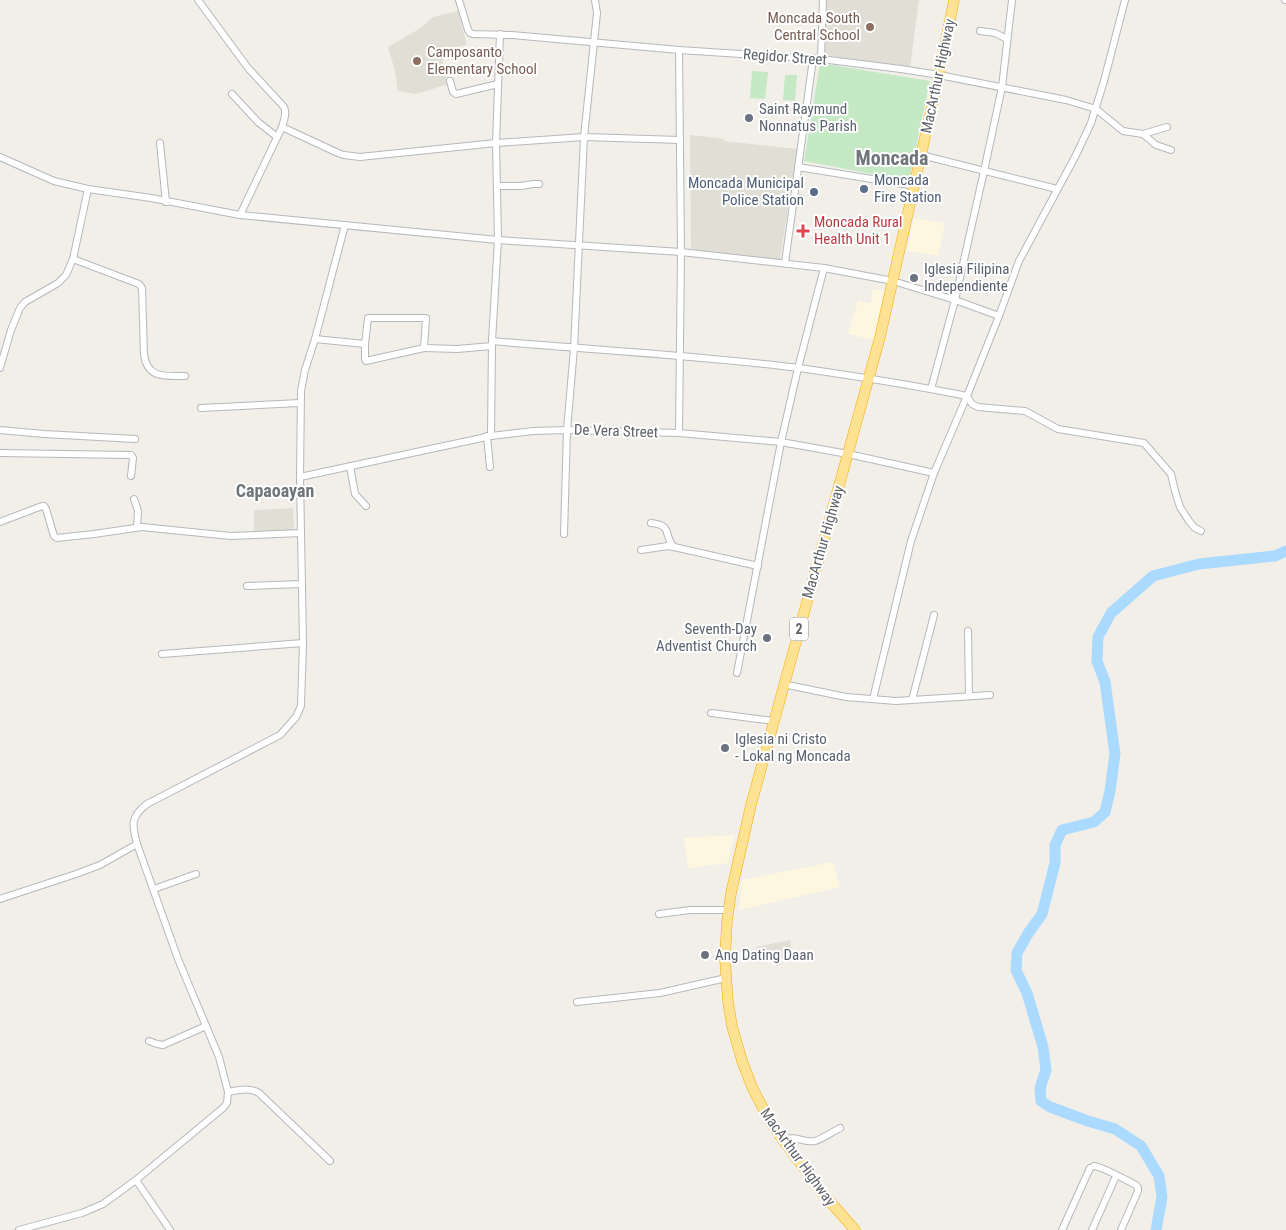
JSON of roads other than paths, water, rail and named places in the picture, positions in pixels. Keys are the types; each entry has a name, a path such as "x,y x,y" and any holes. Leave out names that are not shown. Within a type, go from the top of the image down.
{"highway":[{"name":"MacArthur Highway","path":"855,1230 824,1195 783,1140 758,1100 746,1074 732,1026 728,1002 725,944 728,910 750,805 880,337 915,186 954,0"}],"street":[{"path":"198,0 248,68 286,110 282,127 240,215"},
{"name":"Regidor Street","path":"459,0 470,33 473,34 500,34 679,50 821,59 939,75 1066,100 1096,109"},
{"path":"564,534 567,430 580,246 584,137 597,13 595,0"},
{"path":"821,59 823,0"},
{"path":"931,389 955,300 1002,87 1012,0"},
{"path":"873,699 911,541 934,473 968,396 1019,261 1076,155 1096,109 1125,0"},
{"path":"980,32 995,33 1007,39"},
{"path":"490,467 489,436 492,344 498,240 496,143 500,34"},
{"path":"679,50 681,252 679,433"},
{"path":"785,263 813,59"},
{"path":"450,81 453,92 456,94 498,84"},
{"path":"232,94 258,122 277,137"},
{"path":"1096,109 1123,130 1143,134 1167,127"},
{"path":"282,127 338,153 360,157 496,143 584,137 680,140"},
{"path":"1143,134 1156,145 1171,150"},
{"path":"160,143 166,202"},
{"path":"921,155 1057,189"},
{"path":"0,156 54,182 240,215 498,240 681,252 824,268 893,281 999,316"},
{"path":"798,167 915,186"},
{"path":"497,186 539,184"},
{"path":"0,368 2,355 20,308 25,302 66,275 73,259 88,189"},
{"path":"19,1230 91,1210 103,1204 136,1180 223,1108 226,1103 228,1092 219,1057 178,959 137,844 133,824 140,809 147,804 280,735 298,713 303,644 300,403 304,370 315,338 346,224"},
{"path":"73,259 138,284 142,288 144,354 148,369 160,376 185,376"},
{"path":"737,673 781,442 824,268"},
{"path":"424,348 426,318 368,318 365,344 366,361 424,348 457,349 492,344 574,348 798,368 968,396"},
{"path":"315,338 365,344"},
{"path":"968,396 972,404 1026,411 1058,429 1144,443 1171,474 1180,507 1189,522 1201,531"},
{"path":"200,408 300,403"},
{"path":"0,430 135,439"},
{"name":"De Vera Street","path":"300,477 489,436 533,431 567,430 679,433 781,442 848,454 934,473"},
{"path":"0,453 131,455 133,458 132,476"},
{"path":"350,466 355,494 366,506"},
{"path":"134,499 138,511 137,527"},
{"path":"0,522 44,506 54,536 57,538 137,527 231,536 301,533"},
{"path":"651,523 659,524 666,529 670,543 674,547"},
{"path":"641,550 668,546 758,566"},
{"path":"247,586 302,584"},
{"path":"912,700 934,615"},
{"path":"968,631 969,696"},
{"path":"162,654 303,644"},
{"path":"783,684 846,697 873,699 912,700 990,695"},
{"path":"711,712 774,721"},
{"path":"0,898 100,865 137,844"},
{"path":"154,889 196,874"},
{"path":"659,914 690,910 728,910"},
{"path":"577,1002 660,993 726,978"},
{"path":"149,1040 163,1045 206,1026"},
{"path":"228,1092 246,1089 255,1090 330,1161"},
{"path":"783,1140 795,1138 808,1141 818,1140 840,1128"},
{"path":"1062,1230 1090,1168 1093,1166 1136,1185 1138,1188 1121,1230"},
{"path":"1092,1230 1116,1176"},
{"path":"136,1180 170,1230"}],"waterway":[{"path":"1156,1230 1162,1197 1159,1176 1141,1146 1115,1129 1050,1107 1041,1101 1040,1088 1046,1070 1043,1047 1027,993 1016,970 1017,953 1042,914 1055,863 1055,845 1062,830 1094,822 1105,812 1115,754 1105,682 1097,661 1098,637 1111,613 1153,576 1199,564 1275,556 1286,551"}],"place":[{"name":"Moncada South Central School","path":"870,27"},
{"name":"Camposanto Elementary School","path":"417,61"},
{"name":"Saint Raymund Nonnatus Parish","path":"749,118"},
{"name":"Moncada Fire Station","path":"864,189"},
{"name":"Moncada Municipal Police Station","path":"814,192"},
{"name":"Moncada Rural Health Unit 1","path":"803,231"},
{"name":"Iglesia Filipina Independiente","path":"914,278"},
{"name":"Seventh-Day Adventist Church","path":"767,638"},
{"name":"Iglesia ni Cristo - Lokal ng Moncada","path":"725,748"},
{"name":"Ang Dating Daan","path":"705,955"}],"district":[{"name":"Moncada","path":"892,158"},
{"name":"Capaoayan","path":"275,491"}]}
